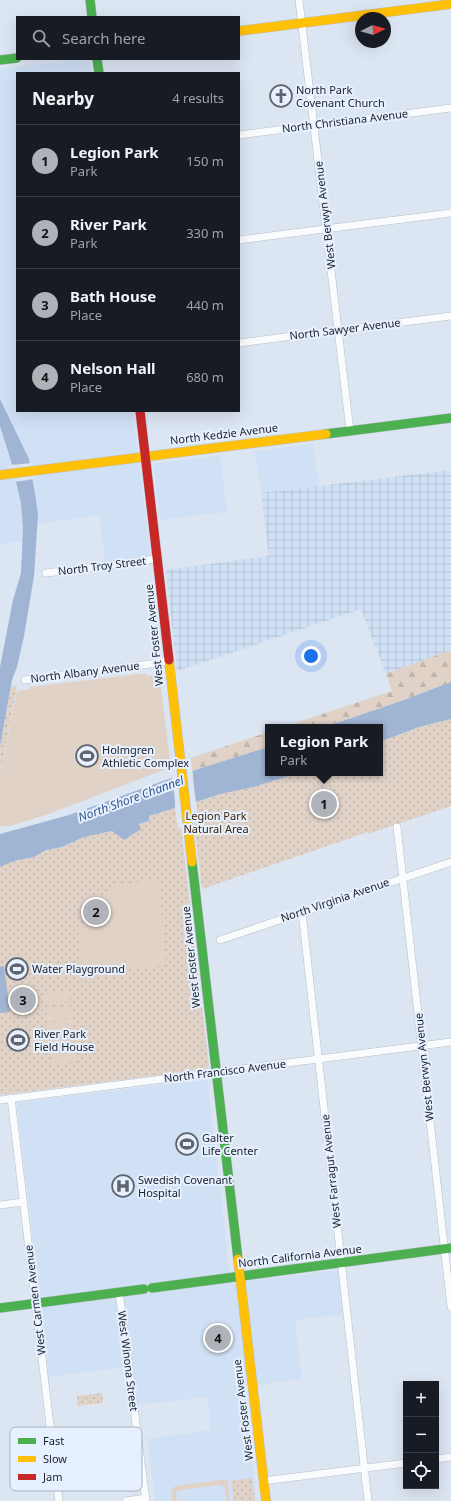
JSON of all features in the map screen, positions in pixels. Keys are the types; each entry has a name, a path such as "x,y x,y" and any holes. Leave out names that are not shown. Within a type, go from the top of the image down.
{"main road":[{"path":"90,0 92,16"},
{"path":"240,30 451,4"},
{"path":"0,60 16,58"},
{"path":"97,60 99,72"},
{"name":"West Foster Avenue","path":"140,412 266,1501"},
{"name":"North Kedzie Avenue","path":"0,475 451,418"},
{"name":"North California Avenue","path":"0,1308 448,1249"}],"street":[{"name":"West Berwyn Avenue","path":"299,0 350,431"},
{"name":"North Christiana Avenue","path":"240,134 451,108"},
{"path":"240,240 451,213"},
{"name":"North Sawyer Avenue","path":"240,342 451,316"},
{"name":"North Troy Street","path":"46,573 158,559"},
{"name":"North Albany Avenue","path":"25,680 158,664 169,660"},
{"name":"West Berwyn Avenue","path":"397,827 421,1045 448,1249 451,1307"},
{"name":"North Virginia Avenue","path":"220,940 402,877 451,862"},
{"name":"West Farragut Avenue","path":"302,912 368,1501"},
{"name":"North Francisco Avenue","path":"0,1100 451,1042"},
{"name":"West Carmen Avenue","path":"11,1098 50,1427"},
{"path":"0,1204 23,1202"},
{"name":"West Winona Street","path":"119,1292 137,1427"},
{"path":"439,1459 451,1457"},
{"path":"263,1481 403,1462"},
{"name":"West Winona Street","path":"142,1469 146,1500"},
{"name":"West Carmen Avenue","path":"58,1491 59,1501"},
{"path":"126,1501 146,1500"}],"shaded area":[{"path":"76,60 90,60 92,72 16,72 16,412 133,412 151,561 106,566 99,515 23,526 23,541 0,544 0,69"},
{"path":"313,444 319,487 261,493 255,451"},
{"path":"220,455 227,512 160,520 153,464"},
{"path":"451,470 451,650 386,674 361,609 177,671 166,570 269,556 261,493"},
{"name":"Swedish Covenant Hospital","path":"207,1079 231,1283 339,1270 344,1314 295,1320 302,1379 243,1387 257,1501 155,1501 147,1439 211,1430 207,1397 137,1405 132,1366 49,1377 17,1103"}],"green space":[{"path":"451,650 451,682 334,724 292,724 392,691 386,674"},
{"name":"Holmgren Athletic Complex","path":"146,673 146,676 156,675 160,678 171,769 166,769 46,815 10,826 0,826 0,775 17,691 30,689 30,687"},
{"path":"17,686 0,775 0,746 11,687"},
{"name":"Legion Park Natural Area","path":"451,719 451,806 368,834 368,832 202,889 194,823 198,822 196,802 220,794 254,787 289,776 383,776 383,740 419,727"},
{"path":"265,733 265,748 192,771 191,758"},
{"path":"175,808 178,828 181,828 209,1067 207,1069 0,1095 0,867 14,861 34,857 46,850 62,847 84,837 112,831 124,840 139,824 149,821 149,816"},
{"path":"159,880 166,962 163,965 83,974 78,933 90,903 117,885"},
{"path":"69,991 70,1002 46,1005 44,994"},
{"path":"70,1006 72,1017 47,1020 46,1009"},
{"path":"72,1020 74,1032 49,1035 48,1023"},
{"path":"74,1035 75,1047 51,1049 50,1038"},
{"path":"76,1050 77,1061 53,1064 51,1053"},
{"path":"102,1393 103,1403 78,1406 77,1396"},
{"path":"252,1478 255,1501 234,1501 231,1481"},
{"path":"228,1479 230,1501 227,1501 225,1488 220,1485 180,1490 176,1493 177,1501 172,1501 171,1491 175,1486"}],"water":[{"path":"0,399 29,459 38,516 34,576 24,636 17,667 12,680 0,746 0,667 13,600 21,573 23,529 21,503 11,461 0,426"},
{"path":"451,682 451,719 419,727 383,741 383,724 334,724"},
{"name":"North Shore Channel","path":"265,748 265,776 289,776 254,787 220,794 196,802 195,796 175,803 175,808 149,816 149,821 139,824 141,829 124,840 112,831 84,837 62,847 46,850 34,857 14,861 0,867 0,834 69,815 172,778 173,784 193,777 192,771"},
{"name":"Water Playground","path":"18,960 22,973 21,977 17,979 13,976 11,965 14,961"},
{"path":"4,966 10,1012 0,1013 0,967"}],"pier":[{"path":"32,463 35,479 14,482 10,465"},
{"path":"192,769 196,804 193,799 177,804 176,810 172,776 174,777 174,781 191,776 190,771"}],"traffic: fast":[{"path":"90,0 92,16"},
{"path":"0,60 16,58"},
{"path":"97,60 99,72"},
{"path":"326,434 451,418"},
{"path":"192,862 238,1259"},
{"path":"152,1288 451,1248"},
{"path":"0,1308 144,1289"}],"traffic: slow":[{"path":"240,31 451,4"},
{"path":"0,475 326,434"},
{"path":"169,660 192,862"},
{"path":"238,1259 266,1501"}],"traffic: jam":[{"path":"140,412 169,660"}],"place":[{"name":"North Park Covenant Church","path":"281,96"},
{"name":"Holmgren Athletic Complex","path":"87,756"},
{"name":"Legion Park","path":"324,804"},
{"name":"River Park","path":"96,912"},
{"name":"Water Playground","path":"17,969"},
{"name":"Bath House","path":"23,1000"},
{"name":"River Park Field House","path":"18,1040"},
{"name":"Galter Life Center","path":"187,1144"},
{"name":"Swedish Covenant Hospital","path":"123,1186"},
{"name":"Nelson Hall","path":"218,1338"}]}
